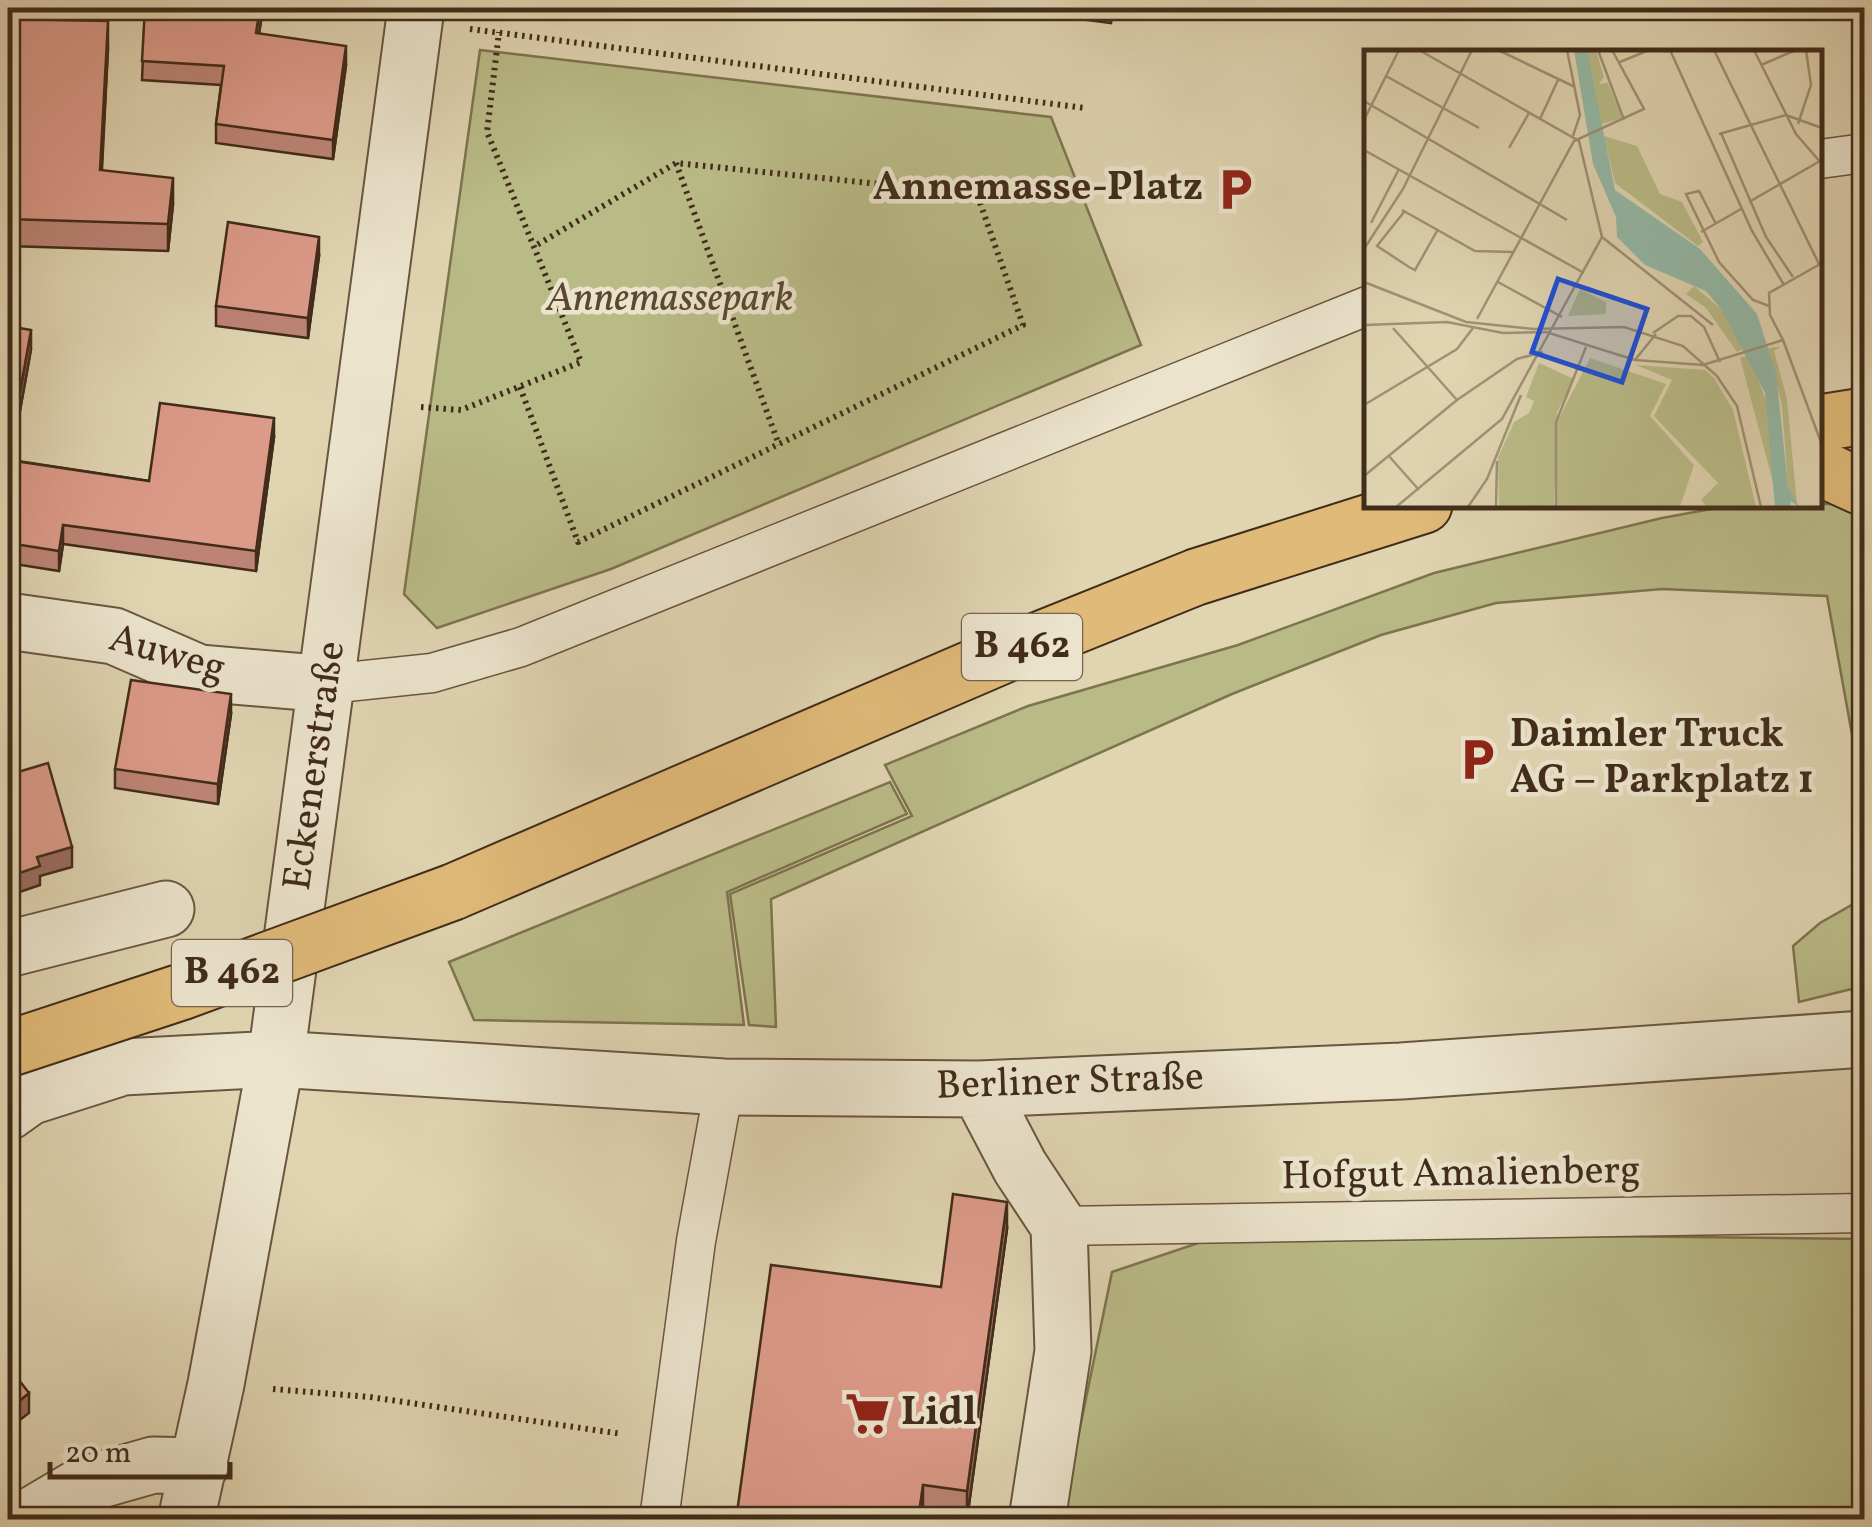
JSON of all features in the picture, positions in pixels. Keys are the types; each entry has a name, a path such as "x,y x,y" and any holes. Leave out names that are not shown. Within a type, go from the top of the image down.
{"main road":[{"path":"1822,422 1864,416"},
{"path":"1822,469 1864,488"},
{"name":"B 462","path":"8,1049 180,992 454,892 1196,577 1414,508"}],"street":[{"name":"Eckenerstraße","path":"186,1520 200,1466 276,1060 415,15"},
{"name":"Auweg","path":"8,621 114,636 199,673 328,684"},
{"path":"8,949 166,909"},
{"name":"Berliner Straße","path":"8,1112 29,1098 124,1067 276,1060 724,1087 979,1089 1401,1071 1864,1039"},
{"path":"979,1089 1020,1167 1059,1226 1063,1350 1037,1520"},
{"path":"24,1520 83,1485 153,1465 200,1466"}],"lane":[{"path":"1822,158 1864,153"},
{"path":"328,684 432,674 521,647 1364,307"},
{"path":"659,1520 696,1240 724,1087"},
{"name":"Hofgut Amalienberg","path":"1059,1226 1864,1213"}],"path":[{"path":"415,15 498,32 1085,108"},
{"path":"364,402 461,410 581,362 486,132 498,32"},
{"path":"520,387 578,542 1023,325 976,194 676,163 535,246"},
{"path":"676,163 780,445"},
{"path":"273,1390 370,1396 669,1442"}],"green space":[{"name":"Annemassepark","path":"480,50 1051,117 1141,345 611,569 437,628 404,594"},
{"path":"1822,504 1832,504 1864,517 1864,801 1827,596 1662,589 1496,603 1381,635 1232,694 771,899 776,1027 749,1025 730,894 912,816 885,765 1028,706 1238,645 1434,573 1717,508 1822,508"},
{"path":"890,782 907,814 727,892 744,1025 474,1020 449,962"},
{"path":"1864,898 1864,986 1799,1002 1793,946 1820,923"},
{"path":"1231,1232 1864,1239 1864,1519 1061,1520 1112,1272"}],"building":[{"path":"145,8 260,8 256,33 346,46 333,140 216,124 224,66 142,61"},
{"path":"1071,8 1112,8 1111,13"},
{"path":"8,19 108,21 100,170 173,178 168,224 8,219"},
{"path":"228,222 319,237 308,318 216,306"},
{"path":"8,326 31,330 8,460"},
{"path":"160,403 274,418 256,551 63,525 59,551 8,543 8,460 149,481"},
{"path":"131,680 231,694 218,784 115,769"},
{"path":"48,763 72,847 37,857 40,866 8,877 8,775"},
{"name":"Lidl","path":"953,1194 1007,1202 967,1491 923,1485 918,1520 736,1520 771,1265 941,1287"},
{"path":"8,1366 29,1393 8,1410"}],"place":[{"name":"Annemasse-Platz","path":"1236,189"},
{"name":"Daimler Truck AG − Parkplatz 1","path":"1477,759"},
{"name":"Lidl","path":"868,1414"}]}
